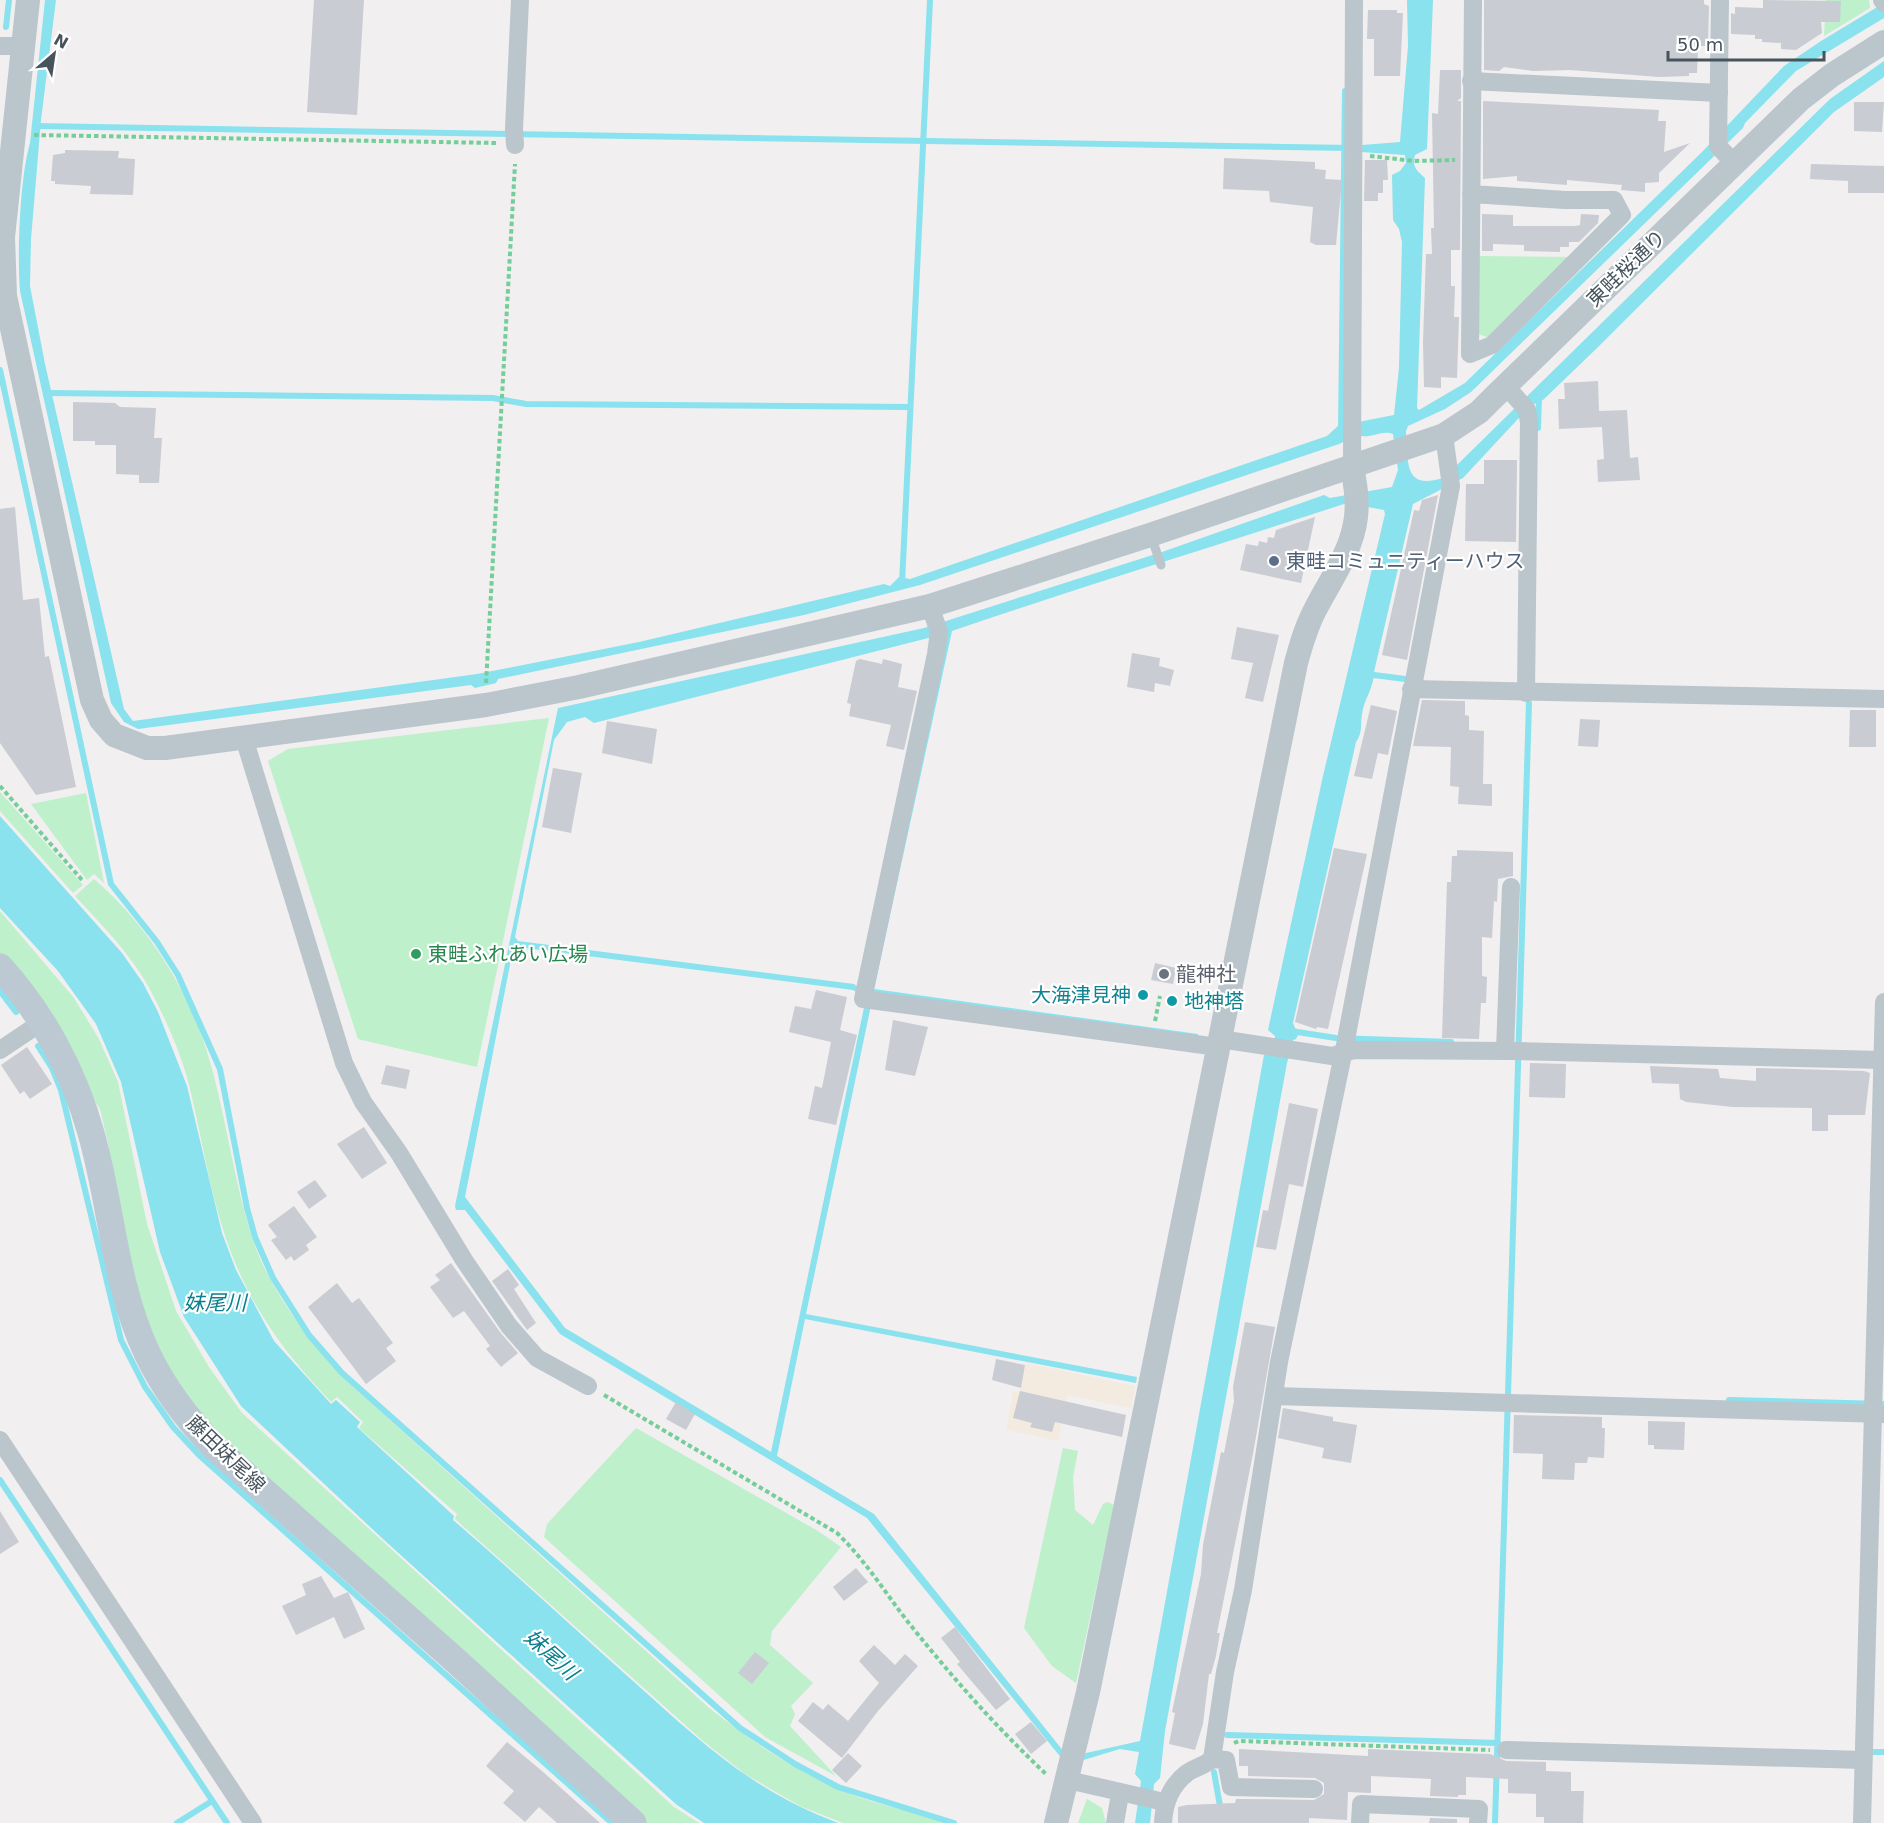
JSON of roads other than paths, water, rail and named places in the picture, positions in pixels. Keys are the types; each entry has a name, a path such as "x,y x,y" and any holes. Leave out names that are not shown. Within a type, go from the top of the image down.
{"main road":[{"name":"藤田妹尾線","path":"0,967 42,1023 74,1084 89,1125 122,1285 132,1316 164,1386 186,1417 215,1448 455,1660 633,1823"}],"street":[{"name":"東畦桜通り","path":"28,0 11,46 3,237 4,287 19,367 92,700 101,720 114,735 147,748 244,738 486,705 935,621 1153,542 1352,466 1444,435 1479,412 1801,99 1832,75 1884,42"},
{"path":"515,138 520,0"},
{"path":"1056,1823 1068,1780 1296,663 1311,618 1338,570 1352,539 1357,502 1352,466 1350,420 1354,0"},
{"path":"1471,194 1565,200 1614,200 1622,215 1492,345 1470,354 1471,81 1473,0"},
{"path":"1720,0 1718,146 1734,163"},
{"path":"1471,81 1719,93"},
{"path":"1506,386 1527,410 1529,423 1526,687"},
{"path":"1115,1823 1143,1798 1188,1772 1203,1767 1212,1751 1243,1590 1274,1396 1310,1203 1345,1044 1450,477 1444,435"},
{"path":"935,621 867,995 1219,1043 1278,1047 1332,1056 1345,1044"},
{"path":"1413,682 1884,699"},
{"path":"244,738 344,1063 363,1102 399,1153 464,1260 509,1326 537,1358 588,1386"},
{"path":"1511,887 1511,1047"},
{"path":"1862,1823 1876,1409 1884,1002"},
{"path":"0,1050 42,1023"},
{"path":"1345,1044 1354,1050 1511,1047 1883,1055"},
{"path":"1274,1396 1506,1403 1876,1409"},
{"path":"0,1440 253,1823"},
{"path":"1498,1750 1863,1760"},
{"path":"1212,1751 1226,1760 1231,1787 1314,1789"},
{"path":"1068,1780 1143,1798 1163,1823"},
{"path":"1360,1823 1361,1804 1479,1809 1478,1823"}],"lane":[{"path":"1153,542 1161,565"}],"water":[{"path":"45,0 56,0 41,120 31,239 30,286 45,364 124,709 133,721 477,674 639,642 884,584 890,586 899,577 910,579 1327,436 1338,426 1394,415 1399,368 1402,242 1399,229 1393,220 1392,175 1400,171 1406,163 1405,155 1361,152 1362,145 1400,142 1408,46 1407,0 1433,0 1427,149 1415,155 1414,163 1425,178 1417,408 1419,410 1465,383 1702,152 1784,66 1884,3 1884,18 1796,71 1745,123 1743,128 1471,392 1445,409 1408,426 1406,431 1407,457 1412,475 1427,481 1455,474 1457,465 1830,99 1884,61 1884,77 1834,112 1595,350 1543,400 1530,406 1463,478 1413,504 1372,683 1363,709 1360,732 1293,1023 1298,1035 1293,1040 1287,1063 1165,1731 1160,1778 1154,1784 1150,1823 1135,1823 1141,1781 1135,1774 1139,1752 1120,1749 1067,1765 867,1518 560,1334 465,1210 456,1210 455,1206 558,708 924,628 1162,552 1324,495 1330,498 1392,487 1398,470 1393,434 1358,435 1339,444 920,585 804,615 498,679 496,683 475,688 471,685 138,729 124,722 111,703 20,291 20,216","holes":["1347,503 1384,510 1385,514 1323,776 1268,1030 1275,1036 1273,1051 1264,1055 1140,1741 1068,1757 874,1514 777,1456 805,1319 1136,1383 1137,1377 806,1314 873,996 1197,1040 1198,1034 874,989 952,631","944,634 861,990 854,984 518,941 515,937 554,740 567,722 585,717 594,723","517,947 853,990 866,998 771,1452 565,1328 465,1197 513,949"]},
{"name":"妹尾川","path":"0,816 122,953 143,983 158,1012 187,1086 222,1233 236,1270 274,1341 331,1404 336,1400 360,1422 357,1427 454,1516 453,1520 681,1724 753,1780 807,1810 838,1823 704,1823 677,1805 383,1539 241,1406 184,1317 160,1252 121,1082 96,1024 58,971 0,908"}],"waterway":[{"path":"6,27 9,0"},
{"path":"902,584 930,0"},
{"path":"1341,431 1345,91"},
{"path":"36,126 1352,148"},
{"path":"0,370 111,884 157,942 178,975 220,1069 247,1208 255,1237 273,1278 309,1335 342,1373 740,1728 795,1764 838,1787 954,1823"},
{"path":"47,393 493,398 526,404 909,407"},
{"path":"1538,428 1539,396"},
{"path":"1366,674 1413,680"},
{"path":"1495,1823 1529,703"},
{"path":"0,991 16,1012"},
{"path":"1291,1031 1336,1038 1451,1042"},
{"path":"38,1046 52,1068 61,1090 121,1340 145,1387 173,1427 199,1455 612,1823"},
{"path":"1729,1400 1884,1404"},
{"path":"0,1480 227,1823"},
{"path":"1227,1735 1498,1743"},
{"path":"1873,1752 1884,1752"},
{"path":"1214,1772 1223,1823"},
{"path":"177,1823 212,1801"}],"place":[{"name":"東畦コミュニティーハウス","path":"1274,561"},
{"name":"東畦ふれあい広場","path":"416,954"},
{"name":"龍神社","path":"1164,974"},
{"name":"大海津見神","path":"1143,995"},
{"name":"地神塔","path":"1172,1001"}]}
